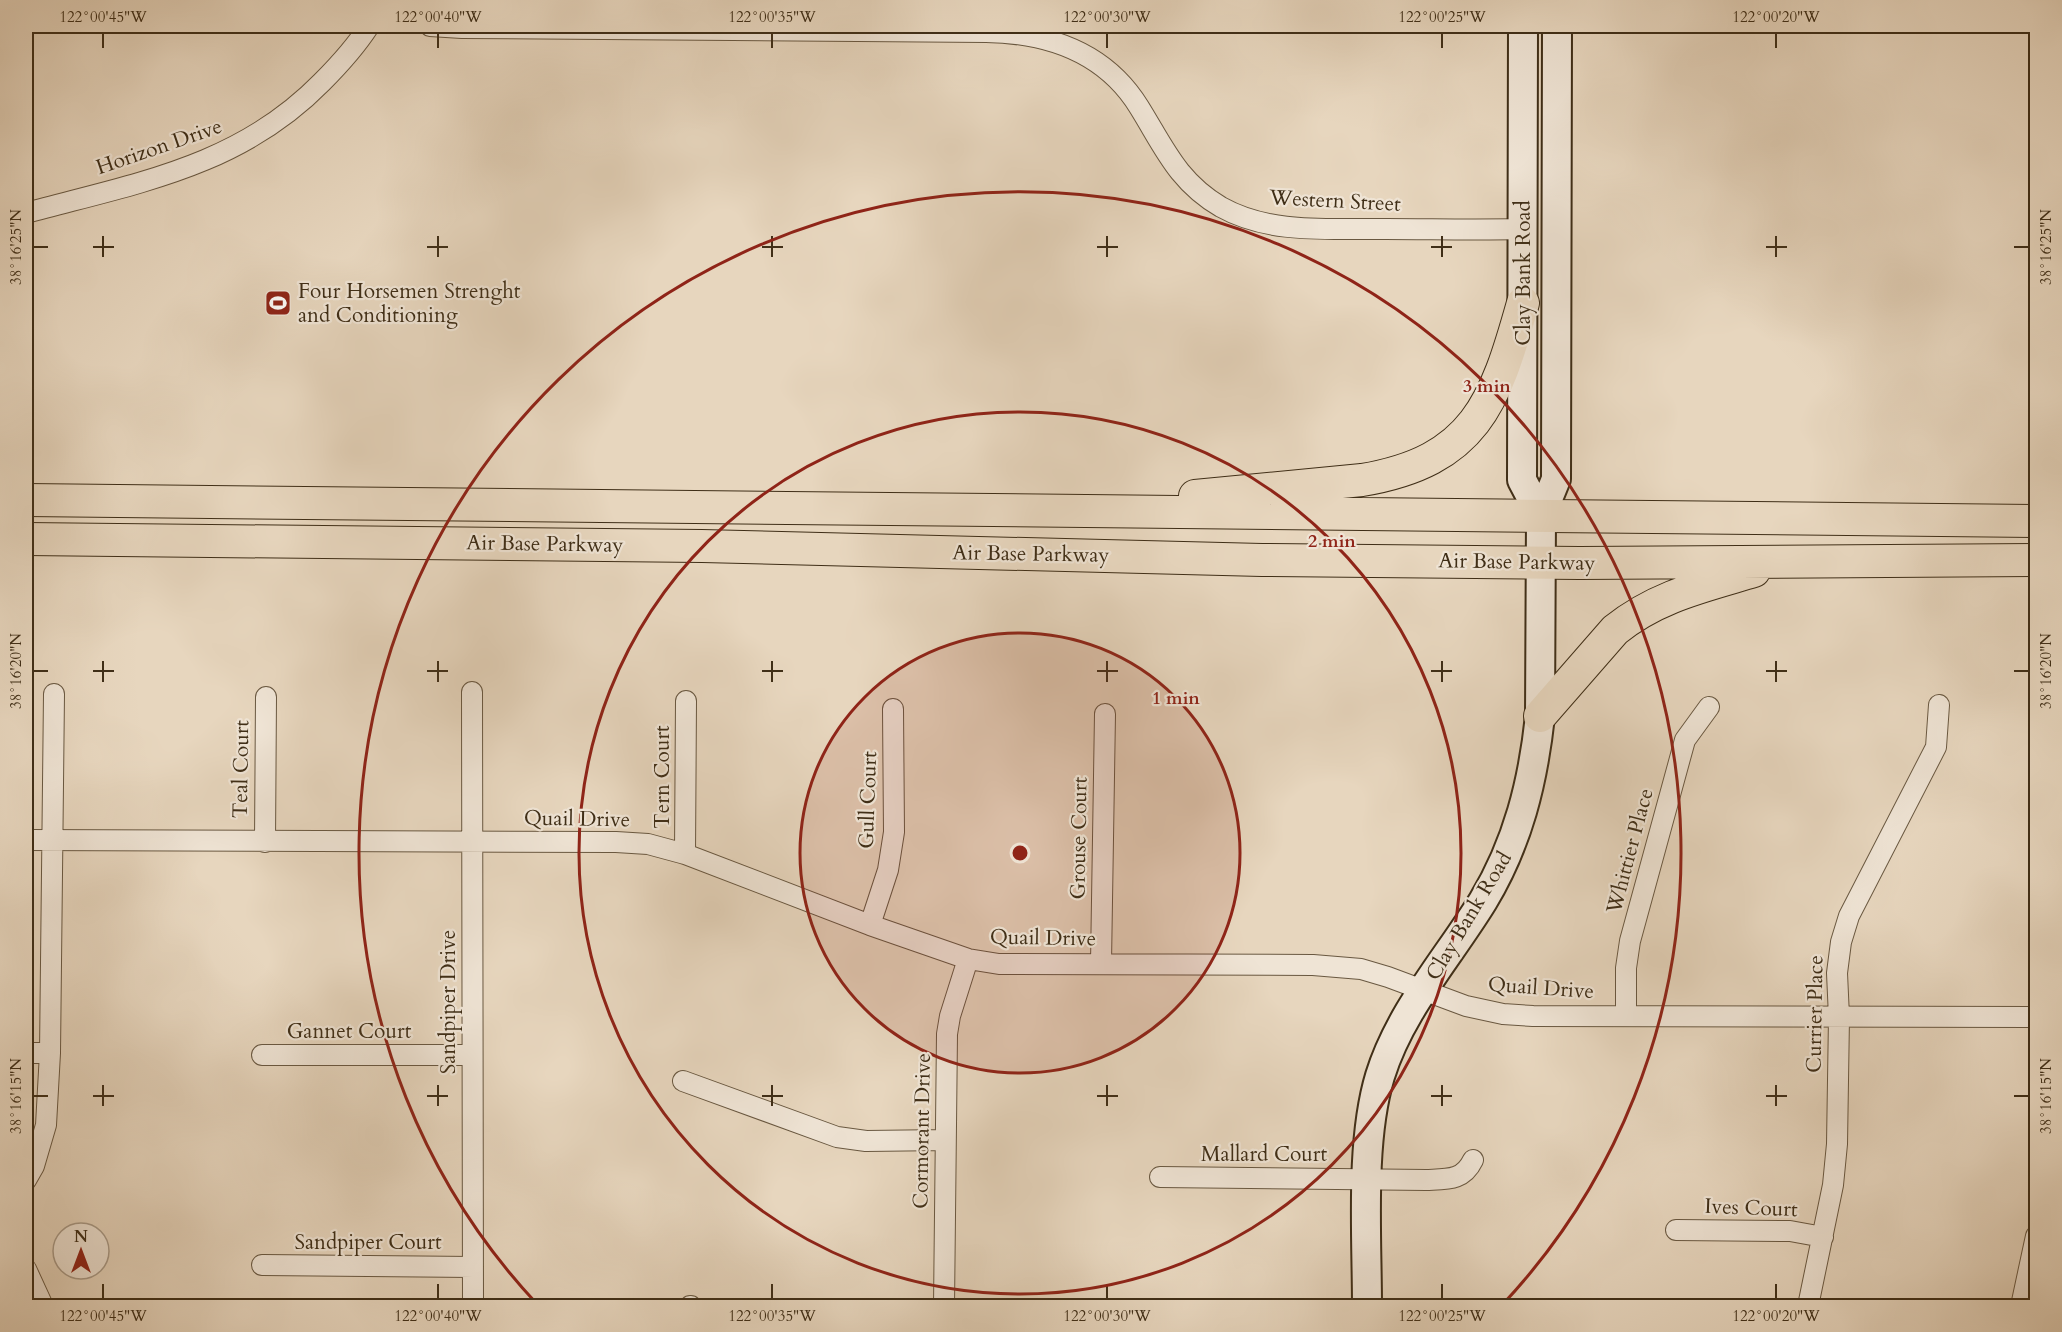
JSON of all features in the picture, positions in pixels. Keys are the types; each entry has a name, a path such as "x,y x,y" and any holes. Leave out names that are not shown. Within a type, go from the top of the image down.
{"main road":[{"path":"1100,511 1217,492 1362,480 1387,476 1416,467 1439,454 1463,435 1483,412 1494,392 1508,356 1523,303"},
{"name":"Air Base Parkway","path":"26,500 2037,521"},
{"name":"Air Base Parkway","path":"26,539 714,546 1262,560 1540,562 2037,560"},
{"path":"1540,716 1615,630 1644,609 1677,595 1786,561"}],"street":[{"name":"Horizon Drive","path":"26,213 170,174 204,162 239,145 275,123 304,101 345,58 369,26"},
{"name":"Western Street","path":"430,26 996,32 1040,37 1089,57 1109,72 1138,105 1164,152 1179,172 1220,206 1239,215 1260,223 1305,228 1523,229"},
{"name":"Clay Bank Road","path":"1523,26 1522,480 1541,516"},
{"name":"Clay Bank Road","path":"1367,1306 1367,1179 1371,1124 1380,1076 1401,1024 1484,899 1512,845 1530,783 1540,716 1541,516 1556,478 1557,26"},
{"name":"Sandpiper Drive","path":"472,692 473,1306"},
{"path":"26,1180 34,1166 46,1125 50,1053 54,694"},
{"name":"Teal Court","path":"264,842 266,697"},
{"name":"Tern Court","path":"686,701 686,854"},
{"name":"Currier Place","path":"1808,1306 1833,1185 1837,1144 1839,1017 1837,973 1841,942 1849,916 1936,747 1939,705"},
{"name":"Whittier Place","path":"1626,1016 1626,968 1630,941 1685,740 1709,707"},
{"name":"Gull Court","path":"870,925 888,870 894,832 893,709"},
{"name":"Grouse Court","path":"1101,963 1105,714"},
{"name":"Quail Drive","path":"26,840 648,844 686,854 870,925 968,959 1028,965 1101,963 1313,965 1361,969 1467,1006 1503,1014 1533,1016 2037,1017"},
{"name":"Cormorant Drive","path":"944,1306 947,1034 950,1016 968,959"},
{"path":"26,1053 50,1053"},
{"name":"Gannet Court","path":"262,1055 472,1055"},
{"path":"683,1081 837,1137 866,1141 945,1140"},
{"name":"Mallard Court","path":"1160,1177 1455,1178 1468,1170 1473,1160"},
{"name":"Ives Court","path":"1676,1230 1790,1231 1823,1237"},
{"path":"2021,1306 2037,1236"},
{"name":"Sandpiper Court","path":"262,1265 473,1267"},
{"path":"26,1269 42,1306"}],"place":[{"name":"Four Horsemen Strenght and Conditioning","path":"278,303"}]}
